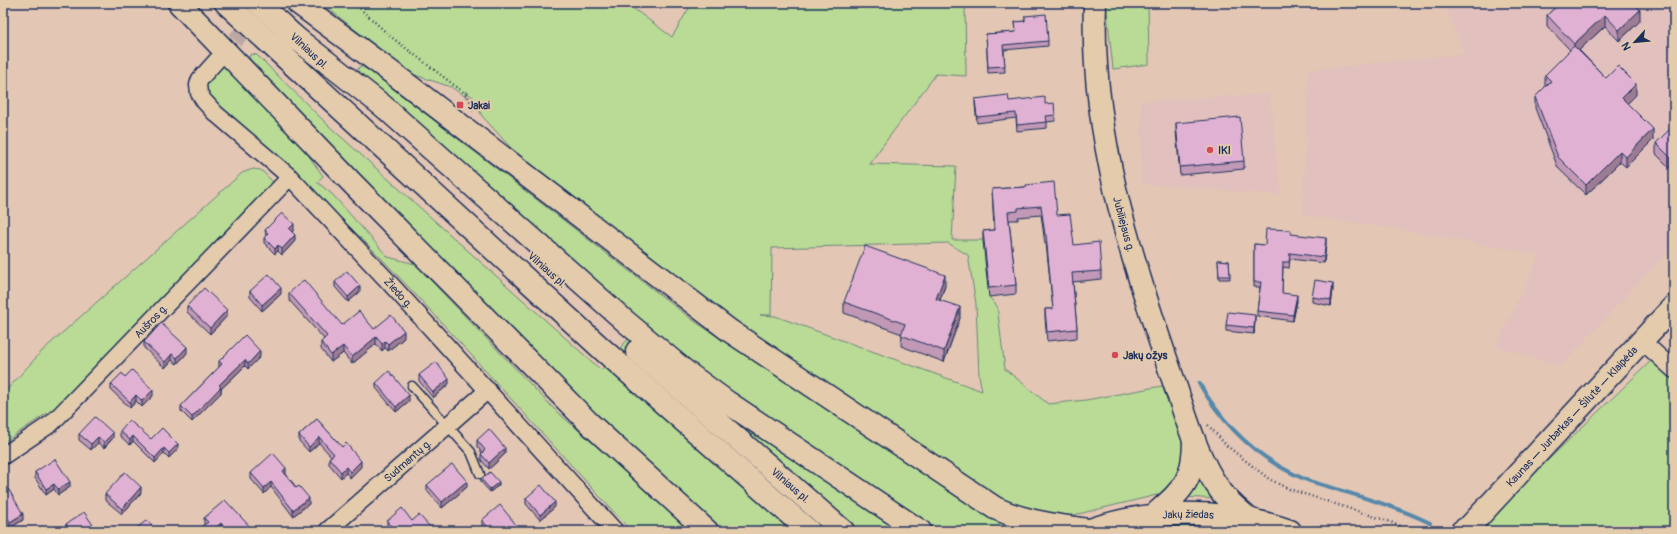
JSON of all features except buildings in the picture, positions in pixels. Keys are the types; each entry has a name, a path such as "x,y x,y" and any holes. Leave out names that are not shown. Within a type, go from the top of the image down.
{"main road":[{"path":"179,3 353,184 583,418 707,531"},
{"name":"Vilniaus pl.","path":"226,3 843,531"},
{"name":"Vilniaus pl.","path":"258,3 615,335 806,528"},
{"path":"298,3 399,78 730,332 995,508 1012,516 1032,522 1088,531"},
{"name":"Jubiliejaus g.","path":"1095,3 1100,94 1113,177 1125,230 1142,288 1199,429 1208,468 1220,490 1250,520"},
{"name":"Kaunas — Jurbarkas — Šilutė — Klaipėda","path":"1466,529 1674,306"},
{"path":"615,335 681,368 721,399 920,531"},
{"path":"1153,516 1185,485 1192,468 1199,429"},
{"name":"Jakų žiedas","path":"1088,531 1116,522 1153,516 1189,514 1221,515 1250,520 1290,531"}],"street":[{"name":"Žiedo g.","path":"217,60 200,79 198,85 199,93 204,101 215,113 290,177 488,390 615,531"},
{"name":"Aušros g.","path":"3,456 52,423 290,177"},
{"path":"1642,341 1674,370"},
{"name":"Sudmantų g.","path":"327,531 488,390"}],"lane":[{"path":"399,78 430,91"},
{"path":"474,125 499,156"},
{"path":"412,386 449,425 471,452 480,474"}],"path":[{"path":"354,3 390,36 467,96 474,108 471,113 465,109"},
{"path":"1199,429 1226,446 1269,479 1288,489 1388,521 1412,531"}],"shaded area":[{"path":"1444,3 1674,3 1674,245 1561,366 1496,346 1540,255 1398,229 1303,215 1308,70 1465,54"},
{"path":"1269,94 1281,195 1142,184 1141,101"}],"green space":[{"path":"321,3 626,3 672,37 692,3 965,3 966,76 936,74 869,164 956,166 952,240 983,240 989,297 997,306 1005,369 1048,404 1086,400 1162,386 1185,448 1186,464 1182,473 1173,485 1161,494 1074,515 1050,518 1007,506 693,297 641,249 512,149 482,116 474,98 465,91 466,97 451,87 412,74","holes":["948,243 968,255 976,304 979,375 982,391 775,316 760,315 771,315 772,248"]},
{"path":"1106,3 1148,3 1149,64 1113,69"},
{"path":"252,54 257,55 329,126 601,370 642,323 356,73 360,66 370,71 694,321 1004,524 1027,531 722,531 556,379 337,158 250,59 249,56"},
{"path":"223,62 301,145 323,176 317,182 332,194 388,257 415,264 556,411 695,531 631,531 433,313 381,258 290,167 213,102 205,91 205,82"},
{"path":"253,169 261,170 274,183 59,405 3,443 3,394 43,350 242,173"},
{"path":"1654,358 1674,376 1674,531 1479,531 1495,511"},
{"path":"1199,468 1216,499 1187,497"},
{"path":"1182,525 1245,531 1133,531"}],"waterway":[{"path":"1199,383 1208,398 1230,426 1243,439 1270,461 1306,480 1384,504 1430,523"}],"tunnel":[{"path":"218,58 257,17"}],"place":[{"name":"Jakai","path":"460,105"},
{"name":"IKI","path":"1210,150"},
{"name":"Jakų ožys","path":"1115,355"}]}
